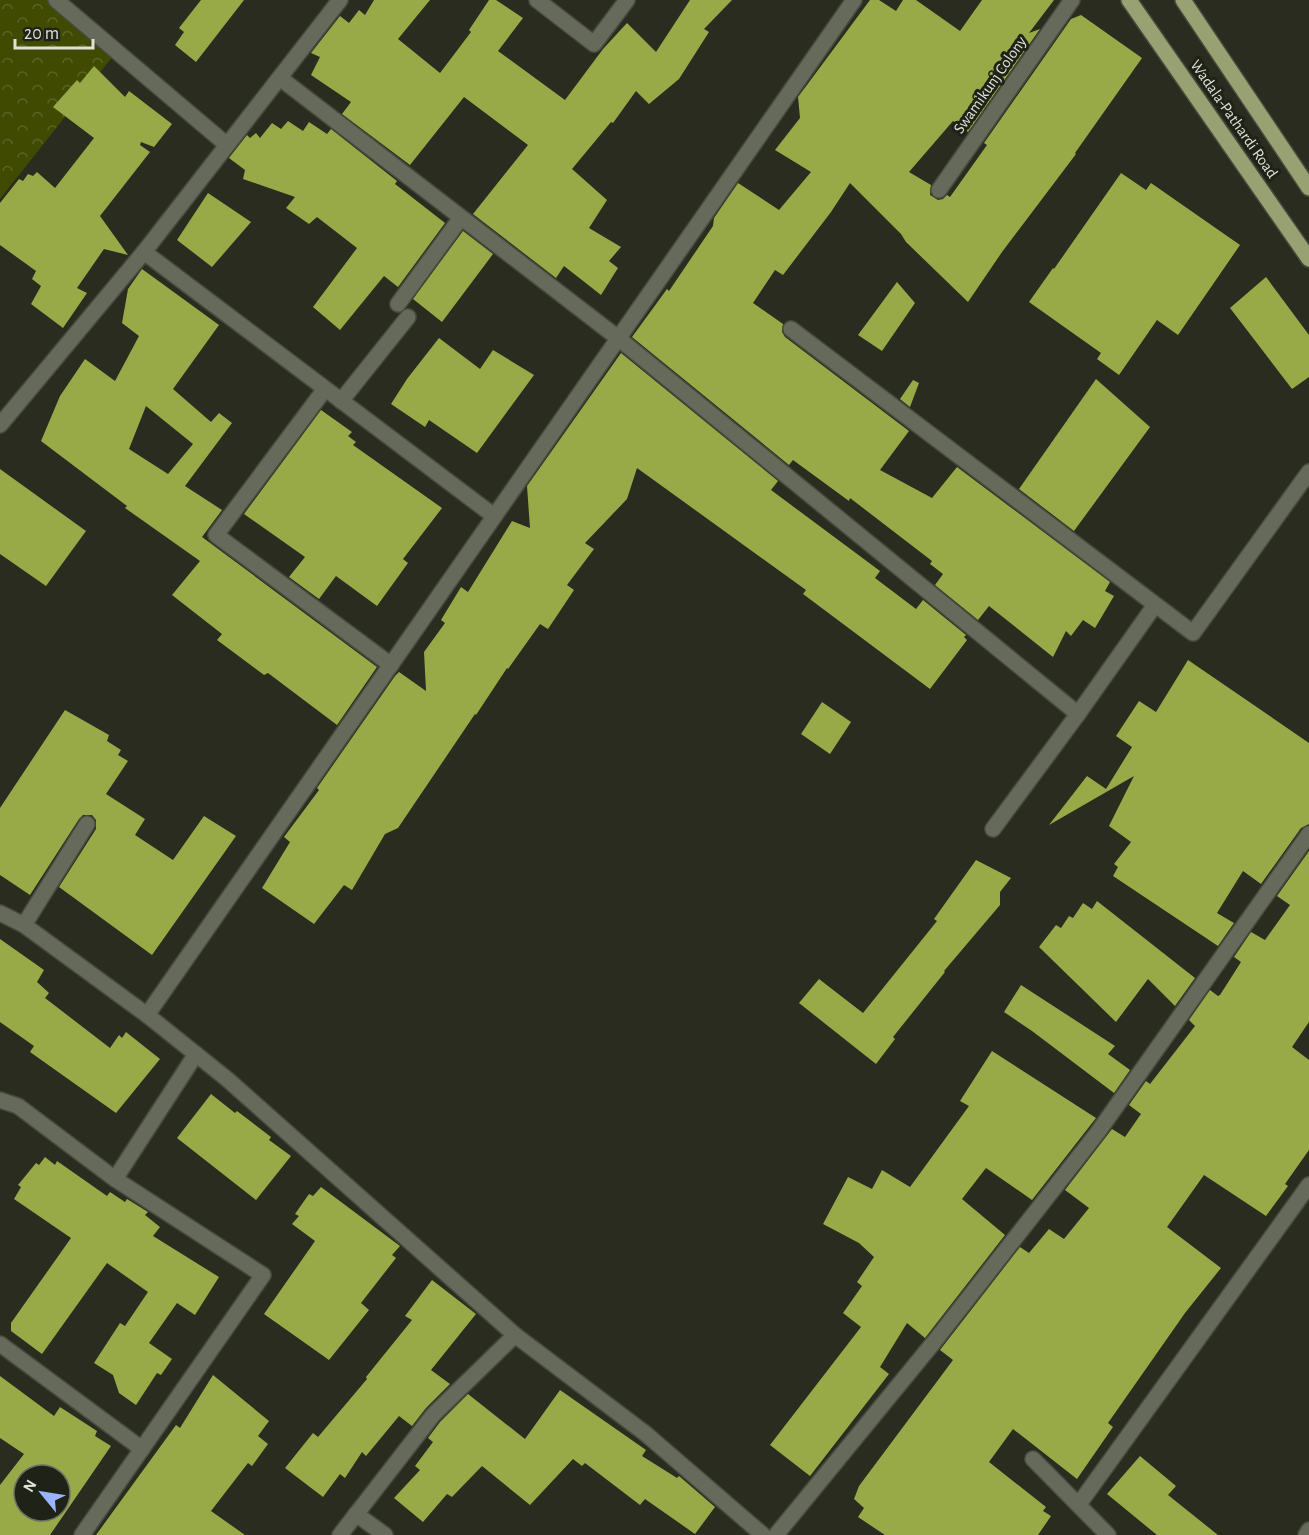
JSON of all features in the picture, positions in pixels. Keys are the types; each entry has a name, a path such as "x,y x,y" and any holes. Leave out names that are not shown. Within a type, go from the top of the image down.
{"main road":[{"name":"Wadala-Pathardi Road","path":"1129,0 1309,259"},
{"name":"Wadala-Pathardi Road","path":"1183,0 1309,188"}],"street":[{"path":"56,0 228,145"},
{"path":"0,425 144,252 340,0"},
{"path":"537,0 594,44 627,0"},
{"path":"147,1016 854,0"},
{"name":"Swamikunj Colony","path":"939,190 1071,0"},
{"path":"279,78 618,338 1078,714"},
{"path":"398,304 460,219"},
{"path":"144,252 494,516"},
{"path":"341,401 408,317"},
{"path":"791,329 1193,633 1309,472"},
{"path":"325,389 216,536 391,665"},
{"path":"993,829 1155,605"},
{"path":"24,925 87,824"},
{"path":"776,1535 934,1342 1098,1132 1309,834"},
{"path":"0,913 24,925 196,1054 515,1335 646,1434 763,1535"},
{"path":"115,1179 196,1054"},
{"path":"0,1100 18,1106 115,1179 263,1275 82,1535"},
{"path":"1078,1504 1309,1185"},
{"path":"340,1535 433,1415 515,1335"},
{"path":"0,1344 142,1449"},
{"path":"1033,1459 1108,1535"},
{"path":"356,1514 385,1535"},
{"path":"1306,1535 1309,1530"}],"green space":[{"path":"0,0 56,0 117,51 0,199"}],"building":[{"path":"201,0 244,0 196,62 175,45 184,32 179,28"},
{"path":"374,0 430,0 398,39 440,73 471,32 469,30 489,0 496,0 523,18 498,51 565,100 603,49 627,23 656,52 690,0 732,0 704,29 709,32 679,79 649,104 636,91 613,123 611,122 572,169 607,200 589,228 621,247 609,261 618,268 601,295 564,266 556,278 473,214 528,145 464,97 410,165 342,114 351,102 311,75 320,57 311,53 340,16 349,23 359,10 365,15"},
{"path":"870,0 879,0 896,11 903,0 916,0 960,31 982,0 1054,0 1029,33 1040,29 968,132 953,121 909,172 931,185 930,195 938,200 947,195 950,197 987,145 984,143 1071,19 1081,15 1142,58 1076,154 1002,252 968,302 850,183 783,275 775,270 753,303 783,324 782,332 785,337 909,431 880,470 932,498 957,467 1110,582 1105,591 1114,596 1095,628 1083,620 1071,636 1066,631 1053,657 989,606 978,620 935,585 943,574 930,564 932,561 850,498 849,501 793,460 789,465 632,337 667,289 669,291 713,226 714,218 738,183 779,210 811,172 775,150 800,118 798,97"},
{"path":"94,66 125,97 129,91 172,124 154,147 141,142 140,145 150,152 100,216 128,255 104,249 77,288 87,293 63,328 31,304 41,286 32,279 36,271 0,245 0,203 19,179 23,181 28,174 33,176 37,172 55,188 94,138 53,107 77,80 80,83"},
{"path":"288,121 303,131 309,122 327,134 331,129 397,181 395,184 445,223 398,287 384,276 340,330 313,307 357,248 317,217 309,224 286,208 295,197 243,179 245,170 229,158 247,135 250,138 256,133 260,138 272,123 281,129"},
{"path":"1121,173 1146,190 1151,183 1240,245 1178,335 1157,320 1119,375 1097,359 1101,353 1029,302"},
{"path":"208,193 251,222 212,267 177,240"},
{"path":"463,231 493,254 442,322 413,299"},
{"path":"142,269 219,325 173,389 211,422 219,413 232,423 185,486 222,510 202,537 377,667 337,725 268,673 264,675 217,640 222,634 172,595 200,561 125,508 127,506 41,441 60,396 85,359 115,381 139,336 122,323 128,289","holes":["146,406 193,444 168,474 129,449"]},
{"path":"1266,277 1309,335 1309,377 1292,389 1230,308"},
{"path":"897,282 915,303 882,351 858,335"},
{"path":"439,338 480,369 493,350 534,375 477,453 429,420 425,427 391,404"},
{"path":"621,353 778,481 771,490 880,571 875,578 916,609 923,600 966,635 964,637 967,640 930,689 803,594 806,590 637,468 627,499 585,543 594,549 567,585 574,590 548,629 540,624 507,668 398,828 385,834 352,890 344,885 314,924 262,888 290,842 284,837 319,790 317,788 395,676 399,672 426,691 424,652 445,623 441,620 461,587 468,592 512,521 530,528 527,486"},
{"path":"1096,379 1150,427 1074,531 1019,489"},
{"path":"913,380 919,383 910,407 900,399"},
{"path":"321,410 352,432 348,436 356,442 353,445 442,508 403,559 408,563 377,606 336,576 319,599 289,577 305,557 244,514"},
{"path":"0,469 86,531 46,586 0,554"},
{"path":"1188,660 1309,743 1309,824 1301,828 1261,884 1243,871 1217,913 1234,923 1218,946 1113,876 1118,867 1114,864 1131,842 1109,826 1134,776 1049,825 1087,776 1106,789 1132,747 1116,736 1139,701 1156,712"},
{"path":"822,702 851,722 830,754 801,734"},
{"path":"65,710 109,735 107,741 121,750 118,755 128,761 106,794 145,819 135,835 173,860 204,816 236,836 152,955 59,887 96,829 96,820 92,815 83,815 79,819 30,895 0,875 0,808"},
{"path":"1309,851 1309,1022 1292,1047 1309,1060 1309,1150 1285,1184 1288,1186 1266,1216 1204,1175 1167,1227 1221,1268 1185,1313 1108,1423 1113,1427 1077,1479 1013,1429 989,1462 1046,1507 1043,1511 1051,1516 1038,1535 885,1535 858,1517 864,1508 854,1499 859,1486 953,1360 940,1350 1020,1247 1029,1253 1049,1229 1064,1239 1089,1208 1065,1190 1112,1129 1125,1137 1141,1114 1129,1105 1146,1081 1150,1084 1195,1026 1189,1020 1210,990 1220,995 1241,962 1234,957 1251,932 1265,940 1290,905 1277,896"},
{"path":"976,860 1011,878 1000,892 1000,905 944,971 893,1037 895,1039 876,1064 799,1003 819,979 863,1013 937,921 934,919"},
{"path":"1097,901 1195,978 1175,1006 1148,979 1116,1022 1039,947 1056,925 1061,928 1069,916 1073,918 1083,903 1092,909"},
{"path":"0,939 44,970 37,982 49,993 45,998 110,1048 119,1035 122,1038 126,1032 160,1059 116,1113 30,1052 34,1046 0,1022"},
{"path":"1021,985 1115,1046 1108,1054 1130,1070 1114,1093 1004,1012"},
{"path":"992,1051 1096,1118 1032,1200 986,1168 962,1199 1005,1235 925,1338 907,1323 880,1367 889,1374 810,1476 770,1445 861,1327 843,1313 862,1286 857,1282 874,1257 859,1243 823,1224 848,1177 872,1189 882,1170 910,1187 969,1106 960,1101"},
{"path":"211,1094 271,1137 269,1140 291,1156 256,1200 177,1138"},
{"path":"45,1157 55,1165 57,1161 107,1196 110,1192 125,1202 127,1199 148,1212 145,1215 160,1227 153,1236 219,1277 195,1315 177,1303 149,1343 172,1359 161,1375 157,1373 136,1405 119,1393 113,1375 94,1363 120,1323 125,1326 148,1292 107,1263 42,1354 11,1331 11,1323 71,1238 14,1199 21,1187 18,1185 36,1163 39,1165"},
{"path":"321,1187 400,1246 392,1255 396,1258 361,1303 369,1310 329,1360 264,1314 315,1241 292,1224 299,1216 295,1214 309,1194 313,1196"},
{"path":"432,1280 476,1314 431,1370 450,1384 412,1426 399,1416 366,1456 362,1452 345,1478 340,1474 323,1497 285,1468 313,1433 318,1437 367,1379 366,1377 412,1320 405,1316"},
{"path":"213,1375 269,1421 258,1436 268,1444 252,1466 248,1463 211,1511 245,1535 96,1535 176,1425 180,1428"},
{"path":"0,1376 54,1416 60,1407 97,1431 95,1436 111,1446 72,1503 72,1463 17,1463 24,1454 0,1438"},
{"path":"560,1390 646,1450 642,1456 677,1478 679,1476 715,1507 695,1534 645,1499 640,1505 585,1463 582,1466 573,1459 530,1505 482,1466 452,1497 447,1494 423,1522 394,1498 420,1470 415,1466 433,1442 428,1438 440,1422 468,1394 525,1439"},
{"path":"1140,1456 1176,1486 1168,1495 1218,1535 1157,1535 1107,1494"},
{"path":"12,1470 12,1523 58,1523 50,1535 0,1535 0,1485"}]}
